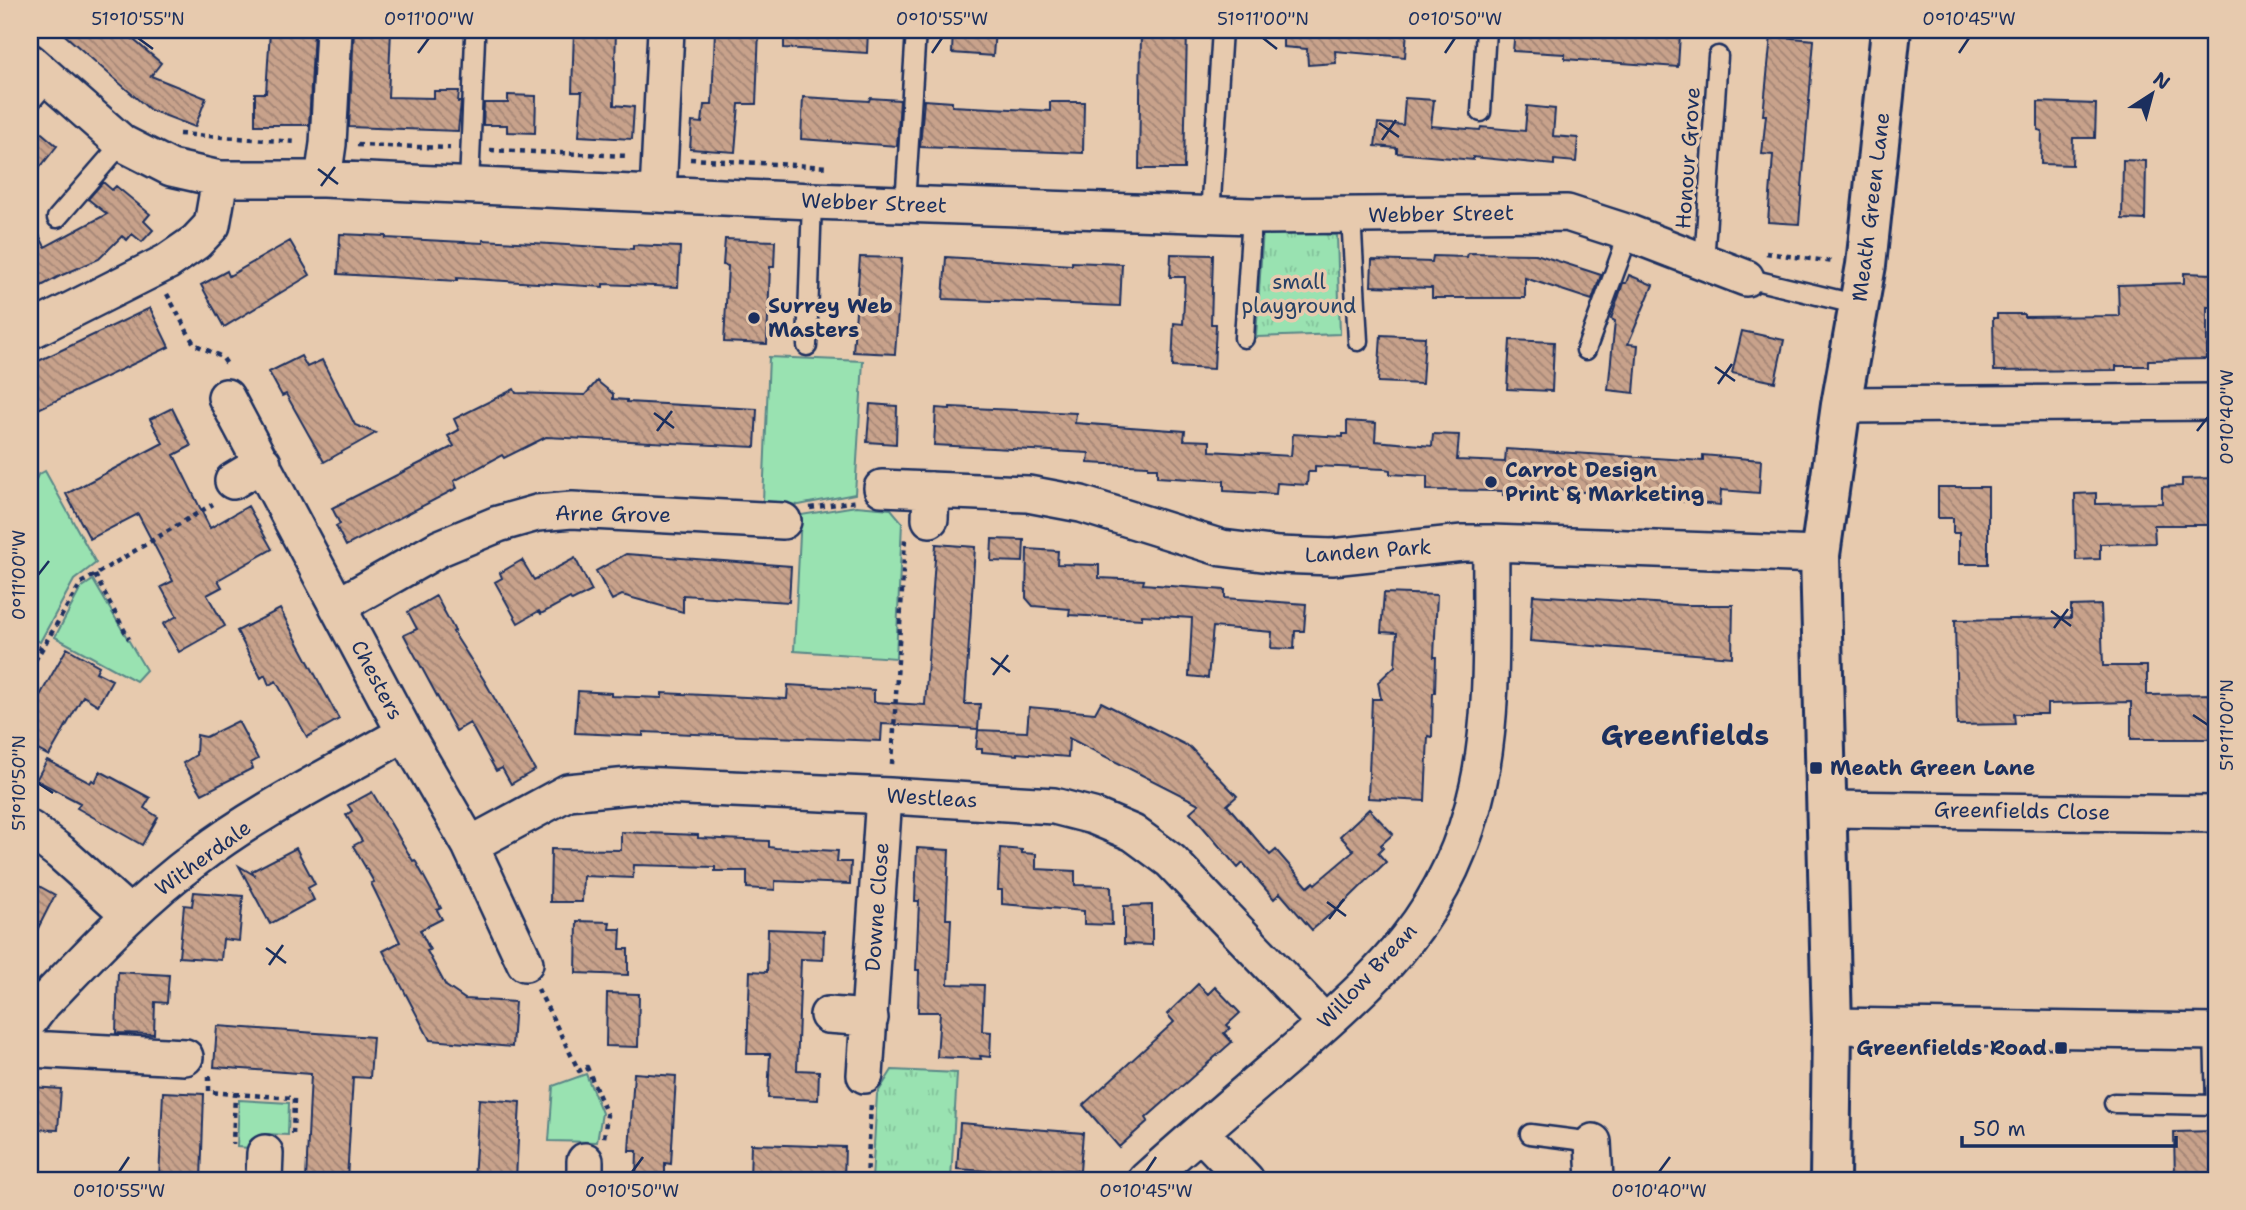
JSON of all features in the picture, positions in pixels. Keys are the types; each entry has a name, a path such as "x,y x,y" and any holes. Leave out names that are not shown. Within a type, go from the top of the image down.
{"street":[{"path":"323,179 328,144 334,30"},
{"path":"658,193 666,30"},
{"name":"Meath Green Lane","path":"1830,1180 1832,1026 1820,555 1841,405 1866,265 1892,30"},
{"name":"Webber Street","path":"36,81 122,143 171,168 220,179 323,179 812,201 1210,215 1567,213 1629,233 1746,278"},
{"path":"30,331 153,269 197,242 212,225 220,179"},
{"name":"Chesters","path":"226,397 405,733 470,845 489,921 525,963"},
{"path":"1841,405 2216,402"},
{"path":"228,490 263,463"},
{"name":"Landen Park","path":"882,488 922,515 1028,494 1081,504 1222,548 1278,555 1332,557 1464,543 1491,543 1820,555"},
{"name":"Arne Grove","path":"338,606 440,548 498,524 537,513 725,503 783,521"},
{"name":"Willow Brean","path":"1146,1180 1367,983 1407,939 1441,888 1466,833 1479,784 1487,724 1491,543"},
{"name":"Witherdale","path":"30,1020 42,1004 129,914 198,856 240,828 405,733"},
{"name":"Westleas","path":"470,845 568,792 639,785 1054,806 1093,816 1133,833 1171,861 1325,1023"},
{"name":"Downe Close","path":"865,1074 887,796"},
{"name":"Greenfields Close","path":"1828,809 2216,814"},
{"path":"30,829 61,852 129,914"},
{"path":"828,1015 870,1018"},
{"path":"1832,1026 2215,1032"},
{"path":"30,1049 185,1057"},
{"path":"1201,1133 1246,1180"},
{"path":"1593,1142 1595,1180"}],"lane":[{"path":"905,204 916,30"},
{"path":"1210,215 1222,30"},
{"path":"1480,112 1486,30"},
{"path":"469,185 475,38"},
{"name":"Honour Grove","path":"1704,263 1718,56"},
{"path":"57,218 122,143"},
{"path":"807,346 812,201"},
{"path":"1351,215 1358,341"},
{"path":"1244,338 1252,216"},
{"path":"1586,350 1629,233"},
{"path":"1746,278 1859,305"},
{"path":"2114,1103 2215,1105 2215,1032"},
{"path":"1530,1134 1593,1142"}],"path":[{"path":"173,131 183,135 300,142"},
{"path":"345,144 660,157"},
{"path":"153,269 194,344 222,357 235,376 226,397"},
{"path":"783,521 798,523 799,510 857,501 881,504 882,488"},
{"path":"30,669 80,583 228,490"},
{"path":"887,796 922,515"},
{"path":"95,575 129,639"},
{"path":"30,641 42,649"},
{"path":"525,963 579,1071 587,1067 607,1115 602,1149 586,1148 585,1171"},
{"path":"185,1057 210,1058 209,1092 294,1098 292,1154 265,1166 233,1152 234,1094"},
{"path":"865,1074 873,1074 867,1180"}],"green space":[{"name":"small playground","path":"1263,230 1337,235 1340,334 1256,337"},
{"path":"769,357 863,361 855,494 799,505 763,501"},
{"path":"45,471 96,563 74,580 40,642 30,636 30,491 38,475"},
{"path":"856,506 891,509 902,522 896,658 794,651 801,515"},
{"path":"93,580 146,670 136,681 55,637 81,588"},
{"path":"892,1070 957,1073 951,1180 872,1180 877,1094"},
{"path":"586,1074 602,1113 597,1142 549,1141 553,1086"},
{"path":"239,1100 289,1103 288,1135 266,1134 265,1149 237,1147"}],"building":[{"path":"59,30 122,30 161,63 151,76 206,98 195,127 150,110"},
{"path":"270,30 314,30 309,125 255,125 255,93 266,93"},
{"path":"354,30 391,30 388,97 434,98 434,91 459,91 458,102 461,102 458,131 349,127"},
{"path":"574,30 616,30 614,105 634,107 632,139 579,136 582,92 572,92"},
{"path":"715,30 759,30 756,104 739,104 735,152 690,149 692,122 702,123 704,105 712,105"},
{"path":"784,30 868,30 867,53 784,48"},
{"path":"953,30 995,30 993,56 952,53"},
{"path":"1141,30 1187,30 1184,169 1139,169"},
{"path":"1283,30 1407,30 1405,57 1335,51 1336,63 1308,65 1307,49 1283,47"},
{"path":"1515,30 1666,30 1680,34 1678,67 1565,59 1565,54 1513,51"},
{"path":"1771,36 1814,40 1799,224 1768,222 1773,155 1762,154"},
{"path":"508,95 536,96 535,133 507,132 507,125 483,125 484,103 508,103"},
{"path":"803,97 900,100 897,146 801,139"},
{"path":"1405,98 1434,100 1431,126 1480,130 1481,127 1525,131 1527,106 1555,109 1553,136 1578,138 1576,162 1554,160 1554,165 1473,157 1473,160 1397,153 1397,148 1375,146 1378,123 1403,125"},
{"path":"924,100 952,102 952,106 1050,111 1050,102 1084,102 1083,153 920,147"},
{"path":"2038,102 2096,104 2095,138 2073,138 2072,165 2041,164 2042,131 2038,130"},
{"path":"30,123 57,146 30,180"},
{"path":"2123,160 2146,161 2145,220 2122,219"},
{"path":"103,182 112,190 116,186 150,214 144,221 153,230 142,242 132,234 127,240 122,236 99,259 30,292 30,217 45,247 107,214 88,199"},
{"path":"340,234 633,249 633,245 680,247 678,287 603,284 603,287 338,274"},
{"path":"725,239 775,241 774,267 770,267 767,344 724,342 728,266 723,265"},
{"path":"290,241 310,275 224,327 201,285 227,271 229,276"},
{"path":"1468,253 1536,254 1601,275 1592,300 1525,278 1525,298 1432,298 1432,288 1371,286 1372,260 1432,262 1433,256 1467,257"},
{"path":"1171,254 1213,255 1211,324 1216,324 1214,369 1172,367 1174,323 1183,324 1185,277 1170,277"},
{"path":"860,257 902,258 895,354 853,352"},
{"path":"946,257 1072,265 1072,262 1122,264 1120,306 943,299"},
{"path":"2184,273 2215,274 2216,307 2207,307 2207,359 2148,360 2148,366 2116,366 2116,370 1994,371 1993,318 1997,318 1997,314 2024,314 2024,317 2119,316 2118,285 2184,283"},
{"path":"1629,275 1653,285 1628,344 1638,345 1634,393 1608,390 1615,321 1611,319 1623,283 1626,283"},
{"path":"150,308 169,347 30,413 30,365"},
{"path":"1742,331 1784,340 1775,382 1732,373"},
{"path":"1381,335 1425,337 1422,384 1378,382"},
{"path":"1510,340 1554,342 1552,391 1507,389"},
{"path":"301,356 307,367 322,360 355,425 376,433 324,462 286,394 282,396 269,372"},
{"path":"597,381 613,394 613,399 627,402 757,409 755,447 546,437 504,458 502,455 454,481 457,488 346,546 336,526 340,524 332,508 454,446 448,436 459,430 454,419 514,389 516,393 585,395"},
{"path":"870,404 897,406 896,444 867,442"},
{"path":"172,408 191,446 174,455 210,528 248,506 272,549 218,580 222,587 207,595 225,626 179,652 163,624 177,616 161,587 173,581 138,514 90,539 66,494 163,443 150,419"},
{"path":"936,408 1076,413 1075,423 1185,431 1184,440 1210,441 1210,451 1291,456 1293,434 1343,437 1343,434 1347,434 1347,421 1376,423 1375,441 1432,446 1433,434 1459,435 1457,460 1505,462 1506,449 1703,461 1703,455 1761,460 1759,493 1721,490 1720,505 1552,489 1551,498 1503,495 1503,491 1427,490 1427,476 1390,474 1390,470 1385,469 1315,466 1315,472 1308,472 1307,485 1277,483 1276,494 1224,491 1224,481 1157,477 1157,468 1148,466 1088,463 1089,453 934,445"},
{"path":"2216,478 2216,525 2154,525 2155,543 2100,544 2100,559 2076,560 2075,494 2096,493 2096,504 2162,503 2162,487 2182,486 2182,479"},
{"path":"1938,487 1988,487 1988,564 1959,564 1959,533 1953,533 1953,518 1938,518"},
{"path":"992,539 1024,540 1023,562 991,561"},
{"path":"936,544 975,547 965,704 980,704 978,729 882,724 881,741 643,732 643,736 575,733 578,691 611,693 611,696 662,698 662,693 787,699 788,685 874,690 874,702 925,705"},
{"path":"1027,549 1058,551 1057,564 1099,565 1099,578 1144,580 1143,584 1225,590 1225,598 1306,604 1304,631 1295,631 1294,649 1271,648 1272,632 1213,627 1208,678 1189,676 1192,618 1142,615 1142,619 1069,615 1070,609 1033,606 1026,598"},
{"path":"626,554 791,566 789,602 683,595 683,612 622,595 612,600 596,571"},
{"path":"575,558 592,591 572,601 570,598 541,614 539,611 518,623 495,582 502,578 500,573 522,560 534,580"},
{"path":"1384,593 1437,595 1435,693 1432,737 1428,736 1425,801 1368,798 1372,699 1381,699 1378,682 1395,666 1397,633 1381,632"},
{"path":"1533,595 1684,605 1733,605 1732,657 1530,641"},
{"path":"436,596 455,631 453,632 484,680 535,770 511,784 502,768 496,771 470,723 456,731 404,635 417,629 408,612"},
{"path":"2101,605 2103,666 2147,666 2147,695 2216,694 2216,739 2131,739 2131,702 2047,704 2047,714 2014,714 2015,724 1957,725 1955,620 2071,618 2071,606"},
{"path":"280,609 339,719 307,737 276,681 269,685 265,675 261,678 237,631"},
{"path":"67,648 99,666 96,672 112,680 98,705 83,696 49,756 30,746 30,713"},
{"path":"1101,702 1190,747 1237,796 1227,805 1270,855 1276,850 1308,887 1354,851 1340,836 1369,809 1393,834 1381,845 1383,848 1378,853 1386,862 1312,930 1280,893 1274,899 1243,863 1238,868 1190,812 1199,804 1069,738 1068,757 982,752 982,749 976,749 978,730 1027,732 1029,707 1095,713"},
{"path":"238,721 258,759 251,763 253,768 202,794 183,763 196,755 197,735 206,737"},
{"path":"47,760 90,783 92,780 95,782 100,771 150,798 144,808 158,817 142,845 77,808 80,803 36,780"},
{"path":"372,792 413,861 415,860 441,908 437,910 442,919 420,930 430,950 427,951 446,986 465,999 515,1002 512,1047 430,1040 383,951 400,942 371,883 374,882 353,846 362,841 346,815 352,811 348,805"},
{"path":"621,832 769,841 769,847 838,851 837,862 851,862 850,884 775,881 775,890 747,888 747,871 715,871 715,867 634,865 633,878 583,876 582,902 550,902 551,849 621,850"},
{"path":"296,848 315,884 308,888 314,900 270,924 239,866 254,875 252,871"},
{"path":"917,848 949,850 946,919 951,919 948,984 984,985 982,1031 991,1032 990,1057 937,1057 940,1012 918,1012 919,970 916,970 919,901 915,901"},
{"path":"1000,848 1036,854 1036,869 1075,871 1075,885 1111,886 1112,925 1084,924 1084,911 1002,904 1002,890 998,890"},
{"path":"30,881 55,895 30,944"},
{"path":"194,892 243,896 239,941 223,939 221,960 179,957 184,905 192,906"},
{"path":"1152,905 1152,945 1124,944 1124,906"},
{"path":"577,921 610,922 609,929 621,929 620,949 628,949 628,975 576,973"},
{"path":"768,929 824,931 823,960 801,959 797,1070 819,1071 818,1100 768,1098 770,1054 747,1054 750,971 767,972"},
{"path":"118,972 169,975 167,1003 155,1002 154,1034 116,1033"},
{"path":"1198,984 1208,994 1215,987 1240,1013 1227,1025 1230,1028 1224,1033 1232,1042 1146,1118 1148,1121 1119,1147 1083,1105 1174,1022 1167,1014"},
{"path":"607,993 639,994 638,1047 606,1046"},
{"path":"217,1026 373,1037 370,1078 353,1077 347,1180 306,1180 311,1074 214,1067"},
{"path":"634,1073 676,1076 671,1164 665,1163 665,1180 636,1180 637,1151 629,1151"},
{"path":"32,1087 61,1089 58,1130 30,1129"},
{"path":"163,1092 204,1094 201,1180 159,1180"},
{"path":"479,1099 520,1102 516,1179 474,1180"},
{"path":"960,1123 1083,1133 1080,1171 1066,1170 1066,1176 957,1169"},
{"path":"2214,1131 2213,1180 2175,1180 2174,1132"},
{"path":"751,1144 845,1147 844,1180 750,1180"}],"place":[{"name":"Surrey Web Masters","path":"754,318"},
{"name":"Carrot Design Print & Marketing","path":"1491,482"},
{"name":"Meath Green Lane","path":"1816,768"},
{"name":"Greenfields Road","path":"2061,1048"}],"district":[{"name":"Greenfields","path":"1685,735"}]}
